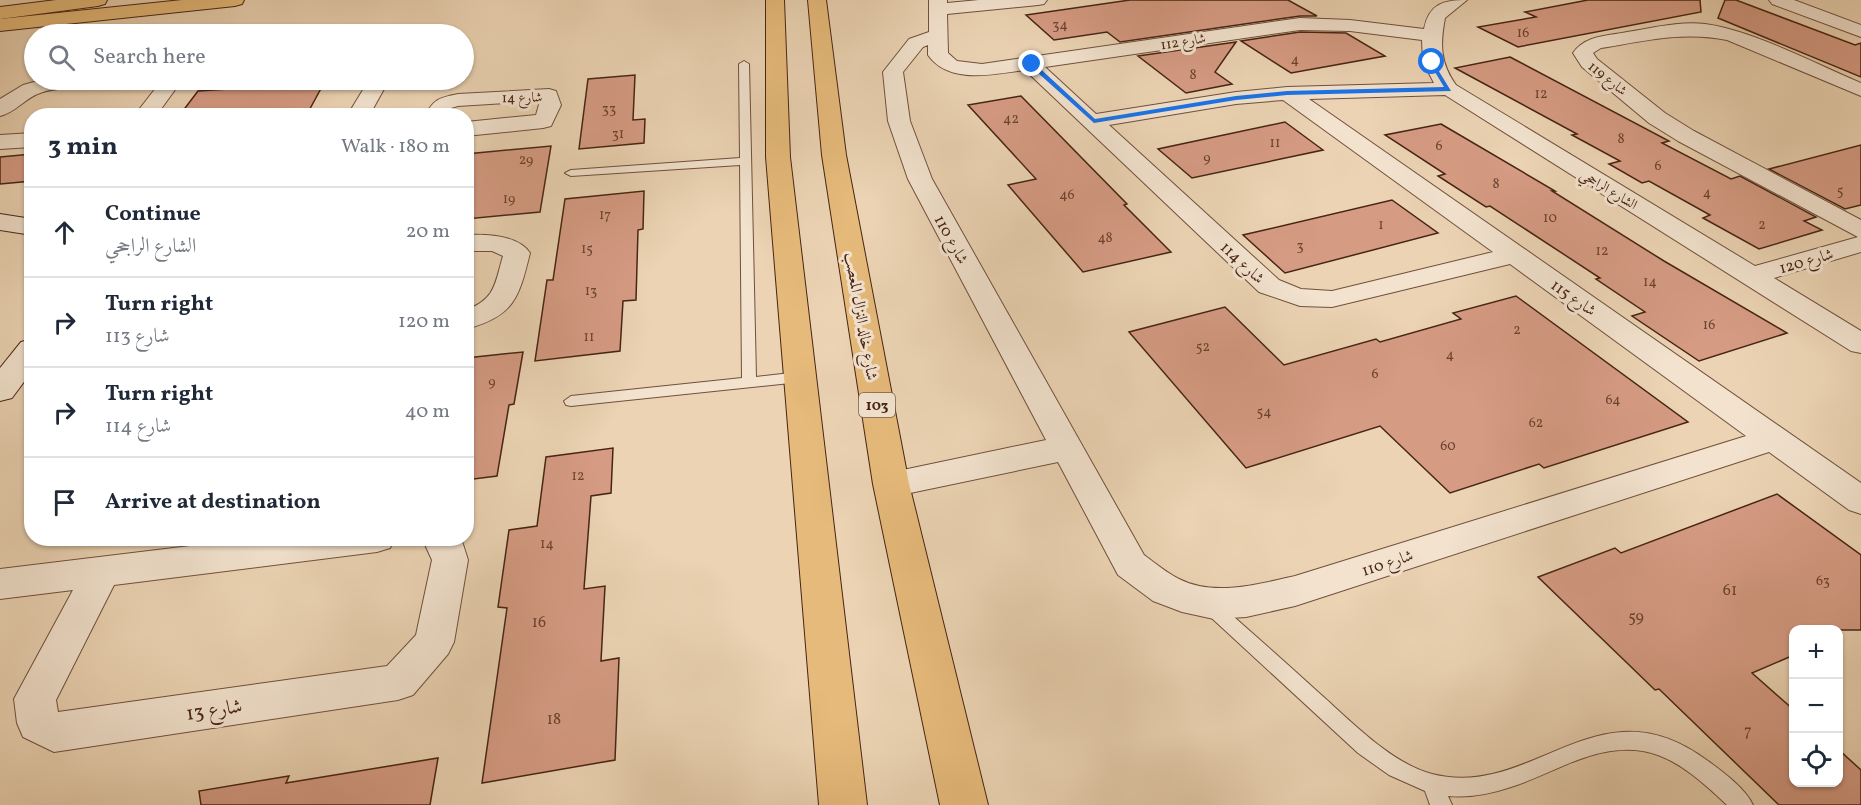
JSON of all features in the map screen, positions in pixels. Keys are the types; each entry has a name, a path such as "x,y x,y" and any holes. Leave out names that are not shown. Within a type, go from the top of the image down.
{"main road":[{"path":"0,11 235,0"},
{"name":"شارع خالد النزال المعصب","path":"817,0 834,155 891,484 964,805"},
{"path":"774,1 778,157 843,805"},
{"path":"0,25 92,5"}],"street":[{"path":"937,45 938,5 1038,0"},
{"path":"1431,36 1436,16 1458,0"},
{"path":"1778,0 1861,31"},
{"name":"شارع 112","path":"937,45 944,62 964,69 982,70 1300,24 1333,23 1369,26 1431,36"},
{"name":"شارع 119","path":"1861,90 1733,36 1706,30 1682,29 1596,43 1589,46 1583,53 1589,63 1667,124 1861,230"},
{"name":"الشارع الراجحي","path":"1431,36 1432,62 1449,89 1861,344"},
{"name":"شارع 110","path":"937,45 916,43 893,72 900,121 920,179 1131,565 1166,590 1206,602 1245,603 1295,591 1774,439"},
{"name":"114 شارع","path":"1032,64 1269,286 1290,297 1312,301 1332,298 1515,255"},
{"path":"1094,121 1236,98 1287,93 1449,89"},
{"path":"0,110 15,95 28,90"},
{"path":"150,108 164,90"},
{"path":"363,108 373,90"},
{"name":"شارع 115","path":"1287,93 1861,501"},
{"name":"شارع 14","path":"440,108 444,103 458,100 549,95 548,115 543,121 474,128"},
{"path":"0,142 24,140"},
{"path":"0,222 24,226"},
{"path":"474,242 489,241 505,245 517,253 503,302 490,312 474,317"},
{"name":"شارع 120","path":"1751,276 1861,244"},
{"path":"0,390 24,363"},
{"path":"891,484 1067,448"},
{"path":"0,584 312,546"},
{"name":"شارع 13","path":"102,572 35,699 38,723 54,732 398,682 434,642 450,560 446,546"}],"lane":[{"path":"0,30 92,5"},
{"path":"744,64 749,382"},
{"path":"571,173 745,161"},
{"path":"571,401 800,376"},
{"path":"1206,602 1362,745 1437,795 1505,784 1605,742 1628,739 1654,743 1682,755 1708,774 1742,805"}],"building":[{"path":"1130,0 1288,0 1317,16 1300,16 1120,42 1107,32 1054,40 1026,15"},
{"path":"1588,0 1700,0 1701,12 1518,47 1478,27 1536,17 1525,12"},
{"path":"1725,0 1736,0 1855,45 1861,43 1861,77 1718,18"},
{"path":"1300,32 1346,33 1385,56 1291,73 1241,41"},
{"path":"1236,42 1215,72 1232,84 1186,93 1138,56"},
{"path":"1510,57 1669,141 1662,143 1731,179 1740,176 1816,217 1804,221 1822,230 1759,249 1703,218 1710,215 1649,181 1642,183 1609,164 1620,161 1572,135 1577,134 1455,68"},
{"path":"635,75 633,120 645,119 644,143 579,149 588,79"},
{"path":"320,90 310,108 185,108 198,91"},
{"path":"1021,96 1171,252 1083,272 1008,185 1036,179 968,105"},
{"path":"1285,122 1323,150 1192,178 1158,149"},
{"path":"1441,124 1555,191 1552,191 1664,261 1787,333 1699,361 1632,316 1645,312 1596,279 1600,278 1490,206 1486,207 1438,176 1445,174 1385,135"},
{"path":"1861,145 1861,205 1845,209 1769,169"},
{"path":"551,146 540,212 474,218 474,153"},
{"path":"24,155 24,182 0,184 0,157"},
{"path":"644,191 643,229 638,230 636,300 623,301 620,351 535,361 547,280 553,280 565,199"},
{"path":"1392,200 1438,233 1285,273 1243,235"},
{"path":"1516,296 1688,422 1544,468 1539,464 1450,493 1380,426 1246,468 1129,332 1225,307 1284,365 1376,339 1380,342 1461,319 1453,313"},
{"path":"523,352 514,404 509,405 497,476 474,479 474,357"},
{"path":"613,448 611,493 591,496 584,589 605,586 601,661 619,658 615,760 482,783 507,608 498,607 509,530 537,526 546,457"},
{"path":"1777,494 1861,555 1861,630 1843,630 1843,625 1789,625 1789,657 1752,673 1789,706 1789,787 1843,787 1843,754 1861,770 1861,805 1779,805 1538,577 1615,548 1621,553"},
{"path":"438,758 430,805 201,805 199,791 289,776 286,783"}],"route":[{"path":"1032,64 1094,121 1236,98 1287,93 1449,89 1436,72 1432,62"}]}
